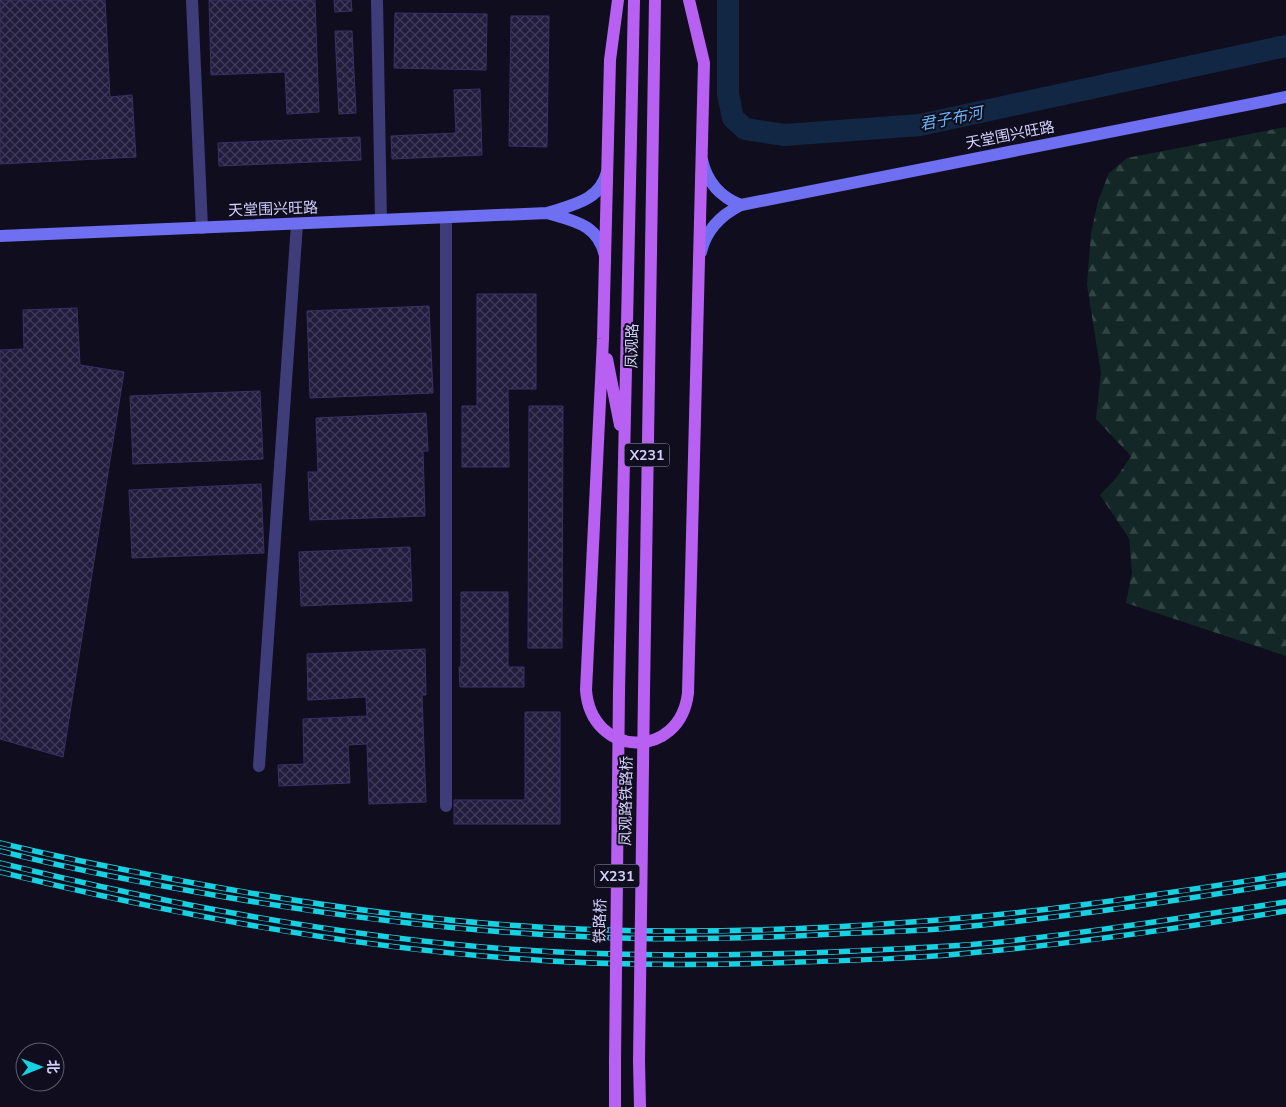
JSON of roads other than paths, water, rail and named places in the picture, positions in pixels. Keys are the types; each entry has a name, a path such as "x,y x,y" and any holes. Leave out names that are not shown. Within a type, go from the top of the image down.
{"main road":[{"path":"618,0 610,60 603,340 586,690 587,700 594,719 608,734 626,742 646,742 664,735 679,721 686,708 688,693 704,62 690,0"},
{"name":"凤观路","path":"619,691 634,0"},
{"name":"凤观路","path":"644,692 655,0"},
{"path":"603,340 625,448"},
{"name":"铁路桥","path":"615,1107 619,691"},
{"name":"凤观路铁路桥","path":"640,1107 644,692"}],"street":[{"path":"192,0 202,228"},
{"path":"377,0 381,220"},
{"name":"天堂围兴旺路","path":"741,205 1286,97"},
{"path":"702,158 707,176 718,191 732,202 741,205"},
{"path":"547,213 592,197 602,186 607,171"},
{"path":"699,260 701,250 710,231 723,216 741,205"},
{"path":"547,213 587,227 597,237 605,257"},
{"name":"天堂围兴旺路","path":"0,236 547,213"},
{"path":"446,218 446,806"},
{"path":"259,766 297,224"}],"waterway":[{"name":"君子布河","path":"728,0 728,94 733,118 745,129 785,135 920,125 1286,46"}],"railway":[{"path":"0,843 64,858 172,879 339,907 466,922 608,930 760,930 958,918 1099,903 1286,875"},
{"path":"0,851 71,868 143,882 241,900 341,915 441,927 541,935 625,938 755,938 938,929 1160,903 1286,883"},
{"path":"0,863 188,905 315,927 443,943 548,952 670,955 751,954 970,945 1100,930 1286,902"},
{"path":"0,872 188,914 315,936 379,945 507,958 617,964 764,963 942,955 1101,939 1286,911"}]}
